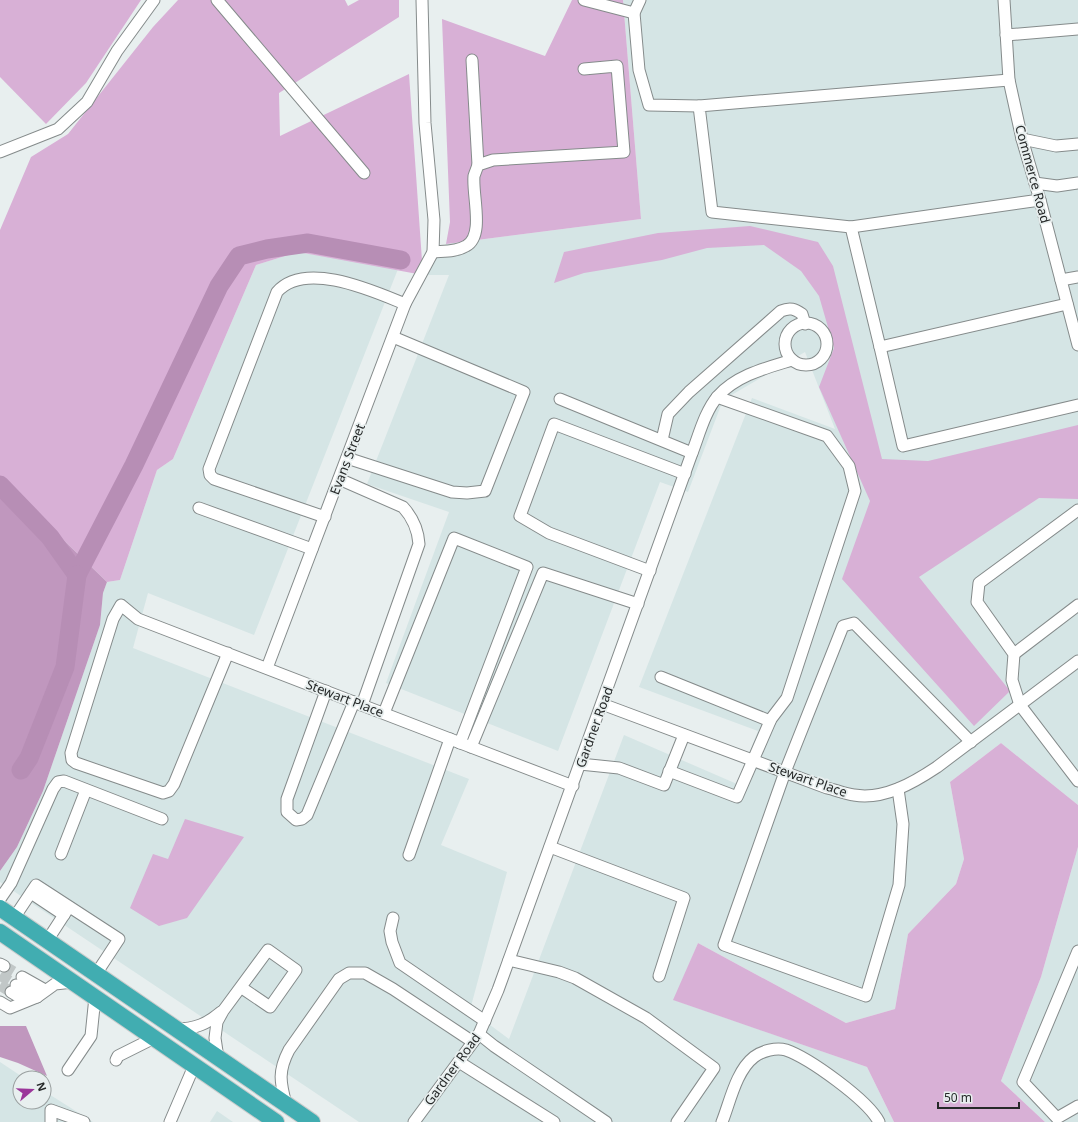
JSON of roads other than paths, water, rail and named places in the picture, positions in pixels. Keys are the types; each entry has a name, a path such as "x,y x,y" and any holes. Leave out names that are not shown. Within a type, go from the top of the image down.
{"highway":[{"path":"0,908 312,1122"},
{"path":"0,932 276,1122"}],"street":[{"path":"0,152 58,129 87,102 117,51 154,0"},
{"path":"217,0 364,173"},
{"path":"422,0 425,123 434,220 433,252 456,250 466,246 474,240 476,228 474,176 478,165 472,60"},
{"path":"584,0 634,13"},
{"path":"640,0 634,13 639,70 649,106 699,106 1009,80"},
{"name":"Commerce Road","path":"1004,0 1009,80 1022,139 1040,200 1078,345"},
{"path":"1006,35 1078,29"},
{"path":"478,165 494,160 624,152 617,66 584,69"},
{"path":"699,106 712,212 851,227 1040,200"},
{"path":"1022,139 1056,146 1078,144"},
{"path":"1035,183 1057,186 1078,184"},
{"path":"851,227 903,446 1078,405"},
{"name":"Evans Street","path":"267,668 393,337 404,304 433,252"},
{"path":"1061,280 1078,277"},
{"path":"325,517 214,479 209,469 277,292 284,284 299,279 320,278 362,286 404,304"},
{"path":"880,347 1068,304"},
{"path":"662,440 668,414 690,392 781,311 788,308 796,309 802,314 804,324"},
{"path":"804,324 816,326 822,330 826,338 826,351 819,361 813,364 805,365 792,360 786,349 787,336 792,329 804,324"},
{"path":"347,458 452,492 467,493 485,491 524,392 393,337"},
{"name":"Gardner Road","path":"414,1122 476,1038 485,1021 573,786 692,453 710,410 717,397 729,386 746,375 792,360"},
{"path":"669,771 738,797 770,721 787,698 855,491 849,466 828,436 717,397"},
{"path":"560,399 692,453"},
{"path":"650,571 549,533 520,516 554,424 685,474"},
{"path":"326,691 287,799 287,812 296,820 302,819 307,815 341,734 358,703 419,544 418,536 411,516 403,507 339,479"},
{"path":"199,508 312,549"},
{"path":"1076,516 979,583 977,602 1014,654 1012,680 1020,705 1078,781"},
{"path":"384,714 454,538 527,568 473,707 455,741 409,855"},
{"path":"471,747 543,573 638,604"},
{"name":"Stewart Place","path":"228,653 174,784 169,791 163,793 76,763 72,760 71,753 113,619 121,605 138,619 228,653 358,703 384,714 573,786"},
{"path":"1014,654 1078,605"},
{"path":"898,789 903,824 899,885 866,996 724,945 785,772 843,626 854,623 971,742"},
{"name":"Stewart Place","path":"602,704 827,788 855,796 878,794 898,789 913,782 937,767 1078,661"},
{"path":"661,677 770,721"},
{"path":"580,764 619,768 664,786 684,734"},
{"path":"0,899 11,883 54,786 58,782 64,781 162,819"},
{"path":"61,854 86,790"},
{"path":"550,847 684,898 659,976"},
{"path":"14,918 36,885 67,911 119,939 96,974"},
{"path":"47,941 67,911"},
{"path":"393,918 390,931 392,942 400,962 485,1021"},
{"path":"218,1058 215,1038 217,1022 223,1011 242,988 268,950 296,970 270,1007 242,988"},
{"path":"1078,951 1023,1082 1057,1118 1078,1106"},
{"path":"509,960 559,972 575,978 646,1018 714,1068 677,1122"},
{"path":"286,1104 280,1084 284,1060 289,1050 339,979 349,973 357,972 365,973 476,1038 494,1046 606,1122"},
{"path":"0,1002 10,1008 41,994 55,984 73,982"},
{"path":"26,1002 17,985 41,994"},
{"path":"68,1070 91,1036 95,997"},
{"path":"176,1029 200,1026 208,1023 223,1011"},
{"path":"116,1060 118,1056 154,1038"},
{"path":"722,1122 739,1078 754,1057 767,1050 785,1050 813,1064 862,1101 875,1114 879,1122"},
{"path":"459,1062 554,1122"},
{"path":"170,1122 194,1066"},
{"path":"51,1122 52,1110 84,1122"}],"waterway":[{"path":"0,485 50,537 77,575 134,465 219,286 239,256 267,249 308,243 401,260"},
{"path":"21,770 29,758 65,667 77,575"}],"tunnel":[{"path":"4,966 22,977"},
{"path":"0,975 16,985"},
{"path":"0,985 11,992"}]}
